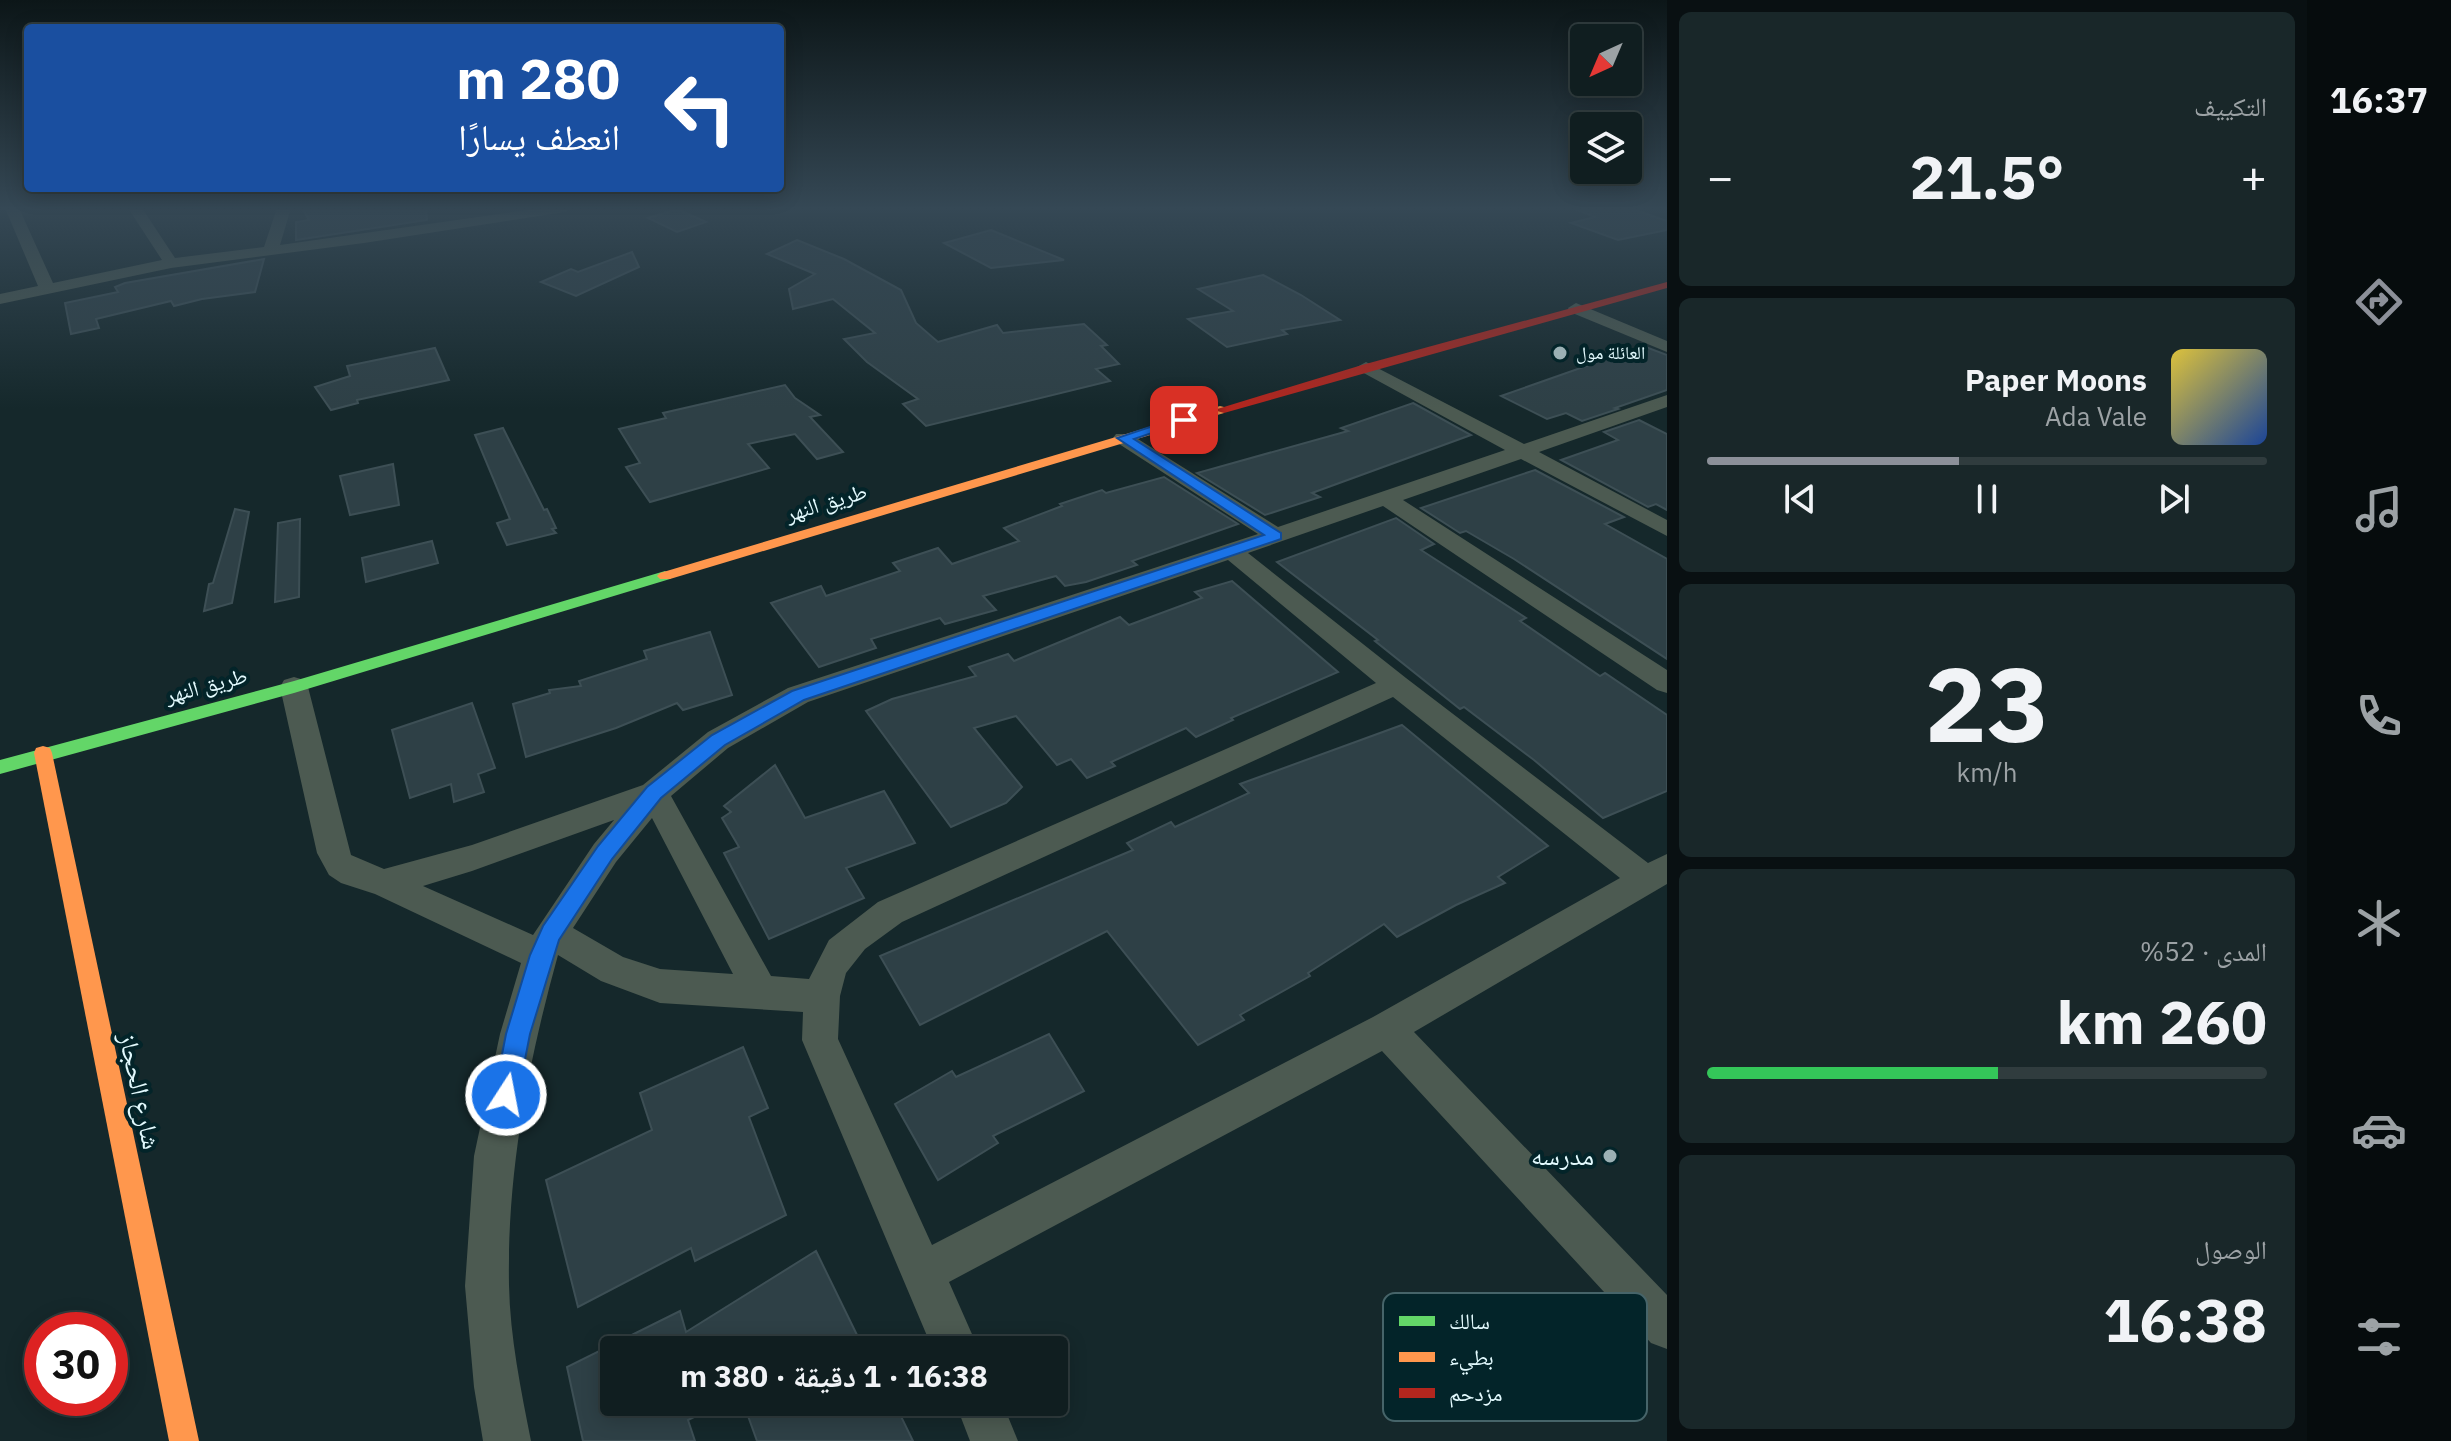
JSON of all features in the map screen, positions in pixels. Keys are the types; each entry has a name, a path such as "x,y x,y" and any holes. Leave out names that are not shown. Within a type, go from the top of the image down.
{"main road":[{"name":"طريق النهر","path":"0,767 294,687 1123,438 1576,308 1665,275"},
{"name":"طريق النهر","path":"932,477 1665,275"},
{"name":"شارع الحجاز","path":"43,753 184,1441"}],"street":[{"path":"41,275 47,288"},
{"path":"0,299 110,275"},
{"path":"1576,308 1667,347"},
{"path":"1366,367 1667,529"},
{"path":"507,1441 497,1387 487,1286 494,1156 518,1034 546,944 605,853 654,793 718,740 798,695 1276,536 1667,401"},
{"path":"1646,408 1667,418"},
{"path":"1123,438 1276,536"},
{"path":"1384,497 1667,683"},
{"path":"924,1272 1386,1029 1657,874 1396,685 1231,551"},
{"path":"950,1336 820,1040 820,996 831,964 855,934 890,912 1396,685"},
{"path":"294,687 333,853 340,865 352,873 660,986 820,996"},
{"path":"384,883 472,858 654,793"},
{"path":"654,793 761,992"},
{"path":"1386,1029 1635,1293"},
{"path":"1647,1306 1667,1327"},
{"path":"984,1416 994,1441"}],"building":[{"path":"170,275 260,275 255,292 174,306 171,301 96,319 99,328 71,334 65,303 118,292 115,287"},
{"path":"557,275 621,275 576,296 541,282"},
{"path":"813,275 874,275 901,290 916,323 938,342 997,325 1003,333 1084,324 1107,345 1101,346 1119,364 1096,369 1110,381 926,426 903,404 918,399 867,362 844,339 875,333 833,299 793,309 789,289"},
{"path":"1263,275 1340,320 1282,330 1287,334 1227,347 1188,319 1233,311 1198,289"},
{"path":"1643,346 1667,355 1667,390 1615,408 1618,409 1582,421 1566,413 1547,419 1501,396"},
{"path":"435,348 449,380 357,400 358,403 331,410 315,387 350,376 347,366"},
{"path":"785,385 795,398 820,415 810,417 843,452 817,459 795,434 748,444 769,468 650,502 626,467 640,463 619,429 666,418 663,413"},
{"path":"1413,403 1471,435 1312,493 1320,497 1265,515 1197,473 1348,431 1341,428"},
{"path":"1639,420 1667,434 1667,510 1656,504 1648,507 1561,460 1618,440 1604,432"},
{"path":"503,428 544,510 547,509 556,533 507,545 497,523 510,519 475,435"},
{"path":"393,464 399,505 350,515 340,476"},
{"path":"1535,470 1624,517 1605,524 1667,559 1667,659 1514,559 1466,531 1460,533 1421,508"},
{"path":"1164,477 1238,524 1132,561 1137,565 1086,582 1065,586 1056,576 983,596 996,610 945,624 940,618 871,639 876,648 819,667 771,603 821,586 826,596 900,571 893,563 938,548 952,564 1019,541 1004,528 1062,506 1060,504 1102,490 1106,493"},
{"path":"235,509 249,512 232,603 204,611 209,584 213,583"},
{"path":"1396,518 1434,544 1421,550 1526,618 1520,621 1600,676 1605,673 1667,715 1667,791 1603,818 1534,760 1464,707 1460,709 1375,641 1378,640 1277,562"},
{"path":"300,519 299,597 275,602 278,523"},
{"path":"432,541 438,563 366,582 362,558"},
{"path":"1232,581 1338,672 1231,718 1233,720 1196,737 1186,728 1111,762 1115,766 1087,778 1071,759 1057,765 1016,716 974,728 1022,787 1006,803 951,827 866,711 892,699 976,676 969,667 1008,654 1014,661 1120,617 1129,625 1202,598 1195,592"},
{"path":"710,632 732,695 683,710 677,703 616,728 526,757 513,704 550,693 549,690 581,686 579,681 647,659 644,651"},
{"path":"472,703 495,768 478,774 484,792 454,802 451,784 410,798 392,730"},
{"path":"1402,725 1548,846 1498,877 1505,883 1397,937 1384,924 1308,973 1310,976 1240,1015 1244,1020 1198,1045 1107,931 920,1025 880,956 1133,850 1127,843 1171,822 1175,827 1249,793 1240,784"},
{"path":"775,765 805,818 884,791 915,843 846,868 864,898 769,939 724,853 739,847 722,818 731,812 724,806"},
{"path":"1049,1034 1084,1091 993,1136 998,1143 938,1180 895,1104 952,1071 956,1077"},
{"path":"743,1047 768,1108 749,1117 786,1215 695,1261 691,1248 578,1307 546,1180 652,1130 640,1093"},
{"path":"816,1251 857,1335 630,1336 680,1311 686,1332"},
{"path":"600,1351 600,1416 696,1416 688,1420 695,1441 583,1441 567,1367"},
{"path":"748,1416 901,1416 913,1441 757,1441"}],"traffic: fast":[{"path":"0,767 294,687 665,576"}],"traffic: slow":[{"path":"665,576 1220,410"},
{"path":"43,753 184,1441"}],"traffic: jam":[{"path":"1220,410 1667,285"}],"place":[{"name":"العائلة مول","path":"1560,353"},
{"name":"مدرسه","path":"1610,1156"}],"route":[{"path":"506,1095 518,1034 541,955 551,933 605,853 654,793 718,740 798,695 1276,536 1123,438 1184,420"}]}
